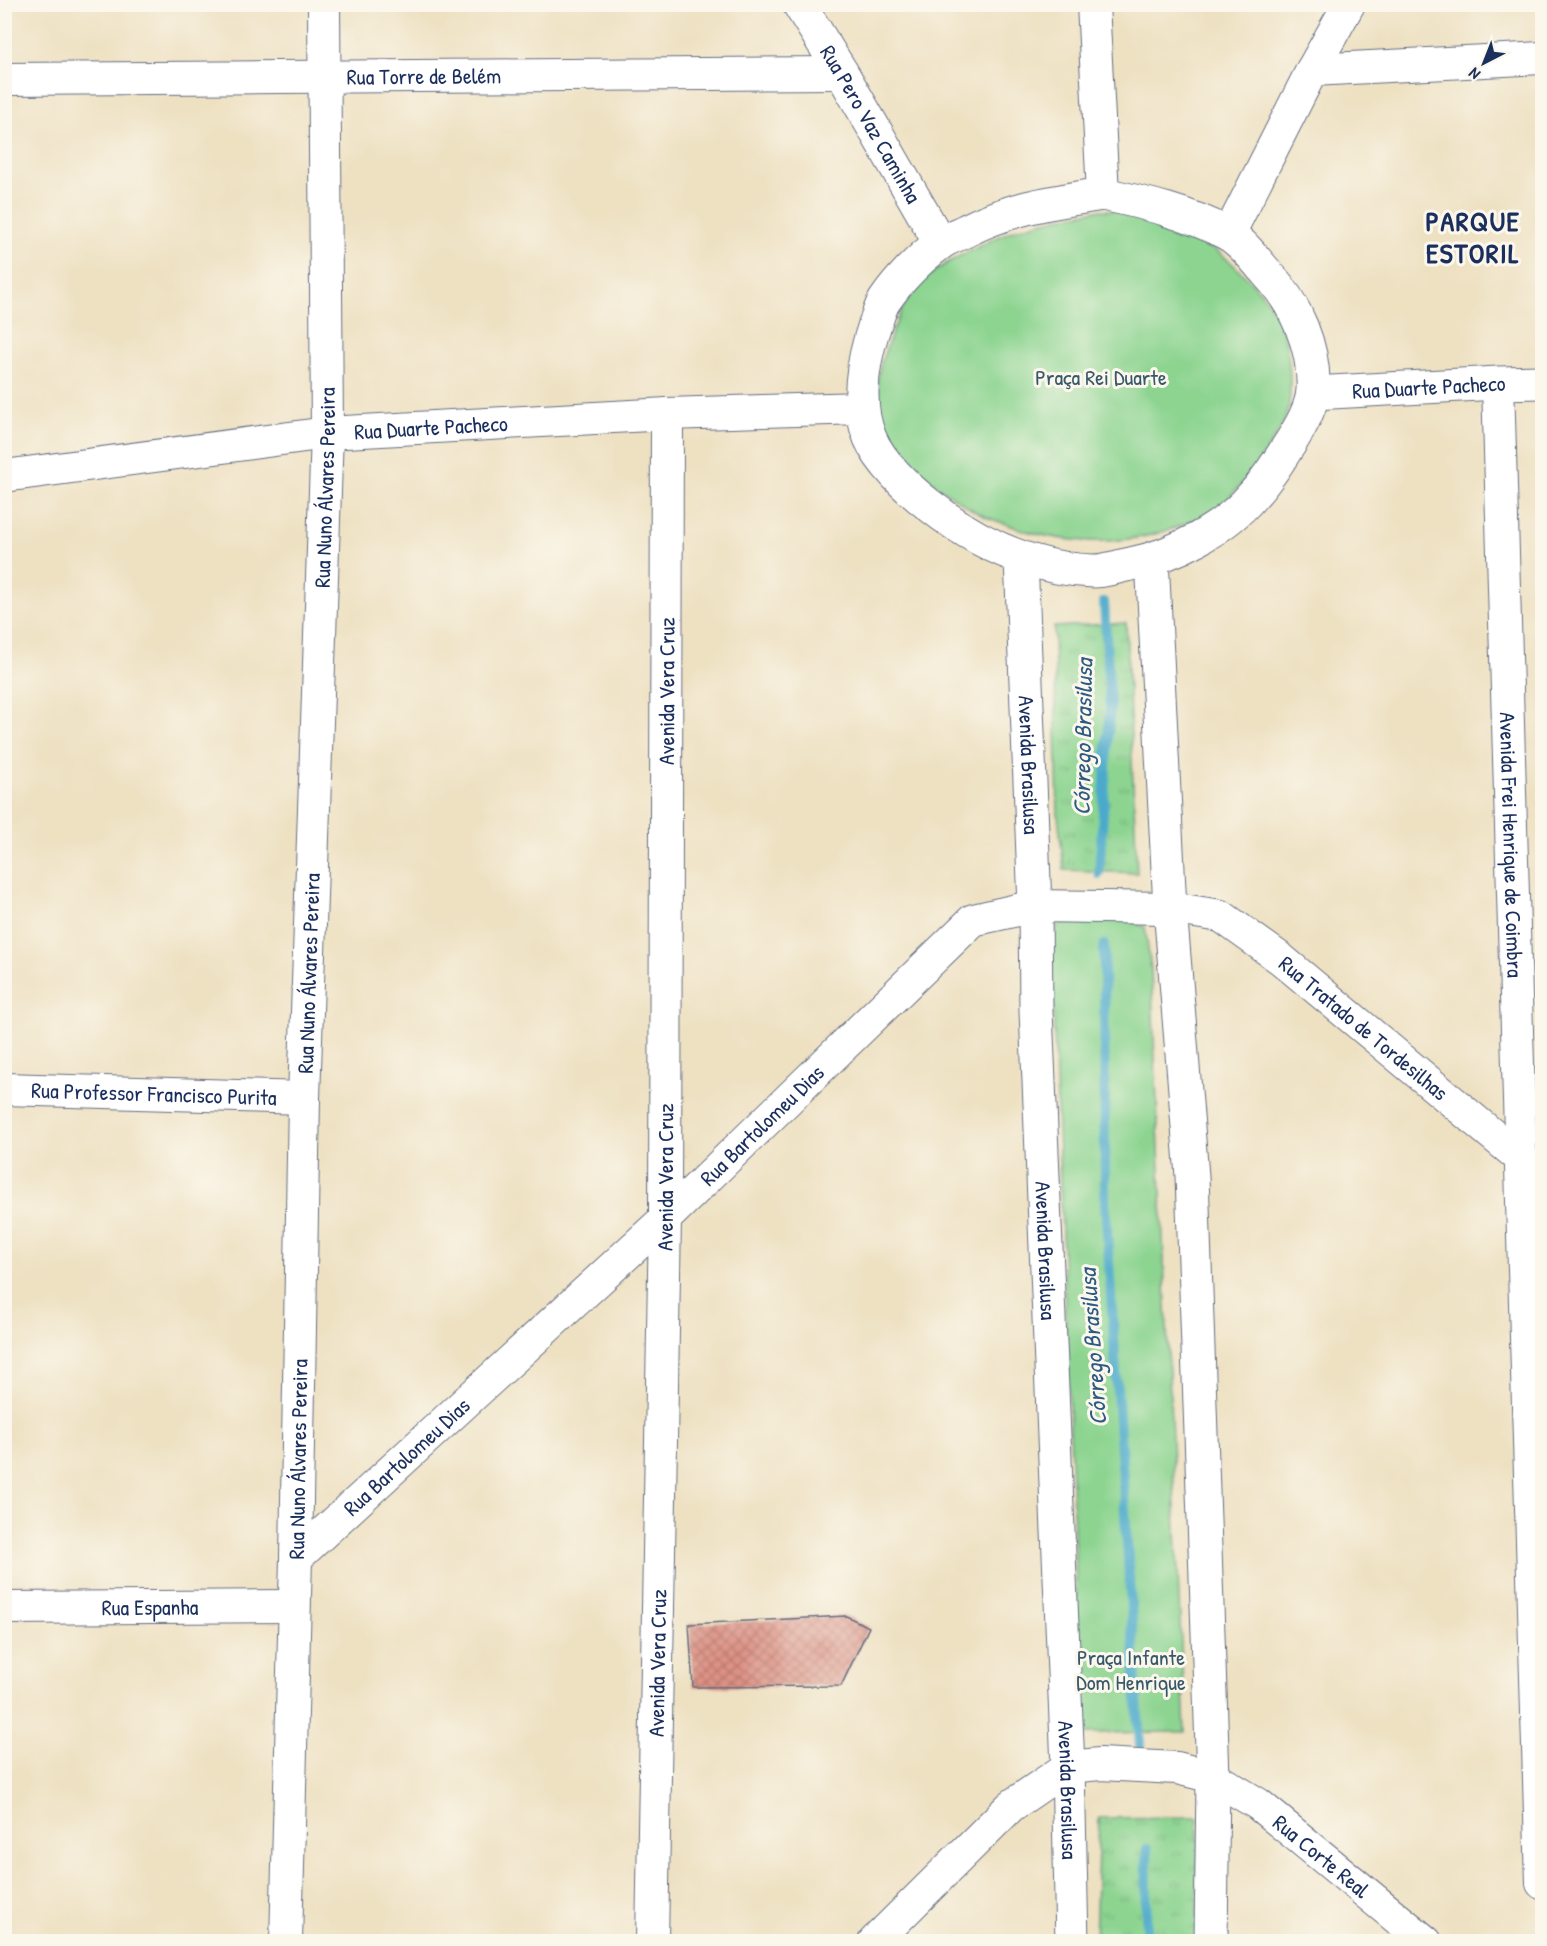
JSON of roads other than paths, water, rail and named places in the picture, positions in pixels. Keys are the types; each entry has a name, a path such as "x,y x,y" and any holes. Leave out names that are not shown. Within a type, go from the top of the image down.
{"street":[{"name":"Rua Nuno Álvares Pereira","path":"286,1941 296,1558 304,1098 327,433 324,4"},
{"name":"Rua Pero Vaz Caminha","path":"799,4 842,73 940,243"},
{"path":"1093,4 1103,194"},
{"path":"1229,234 1312,70 1349,4"},
{"path":"1312,70 1542,58"},
{"name":"Rua Torre de Belém","path":"4,79 842,73"},
{"path":"1103,194 1143,202 1184,215 1229,234 1278,284 1301,323 1311,356 1313,393 1299,431 1252,497 1217,526 1177,550 1152,559 1097,571 1052,566 1021,558 984,542 915,495 889,467 870,439 862,408 862,387 866,353 883,303 940,243 1011,211 1103,194"},
{"name":"Rua Duarte Pacheco","path":"1313,393 1498,382 1542,382"},
{"name":"Avenida Frei Henrique de Coimbra","path":"1498,382 1532,1167 1542,1883"},
{"name":"Rua Duarte Pacheco","path":"4,476 327,433 667,414 862,408"},
{"name":"Avenida Vera Cruz","path":"652,1941 665,1219 667,414"},
{"name":"Avenida Brasilusa","path":"1021,558 1035,906 1036,1023 1068,1767 1072,1941"},
{"path":"1152,559 1170,908 1192,1176 1213,1777 1211,1941"},
{"name":"Rua Bartolomeu Dias","path":"296,1558 665,1219 973,920 1035,906 1170,908"},
{"name":"Rua Tratado de Tordesilhas","path":"1170,908 1221,916 1290,966 1532,1167"},
{"name":"Rua Professor Francisco Purita","path":"4,1089 304,1098"},
{"name":"Rua Espanha","path":"4,1608 294,1606"},
{"name":"Rua Corte Real","path":"1068,1767 1100,1764 1178,1767 1213,1777 1258,1804 1426,1941"},
{"path":"874,1941 1011,1806 1068,1767"}],"waterway":[{"name":"Córrego Brasilusa","path":"1099,874 1110,705 1104,602"},
{"name":"Córrego Brasilusa","path":"1104,945 1105,1201 1140,1746"},
{"name":"Córrego Brasilusa","path":"1146,1942 1147,1849"}],"district":[{"name":"PARQUE ESTORIL","path":"1473,237"}],"park label":[{"name":"Praça Rei Duarte","path":"1101,377"},
{"name":"Praça Infante Dom Henrique","path":"1131,1670"}]}
